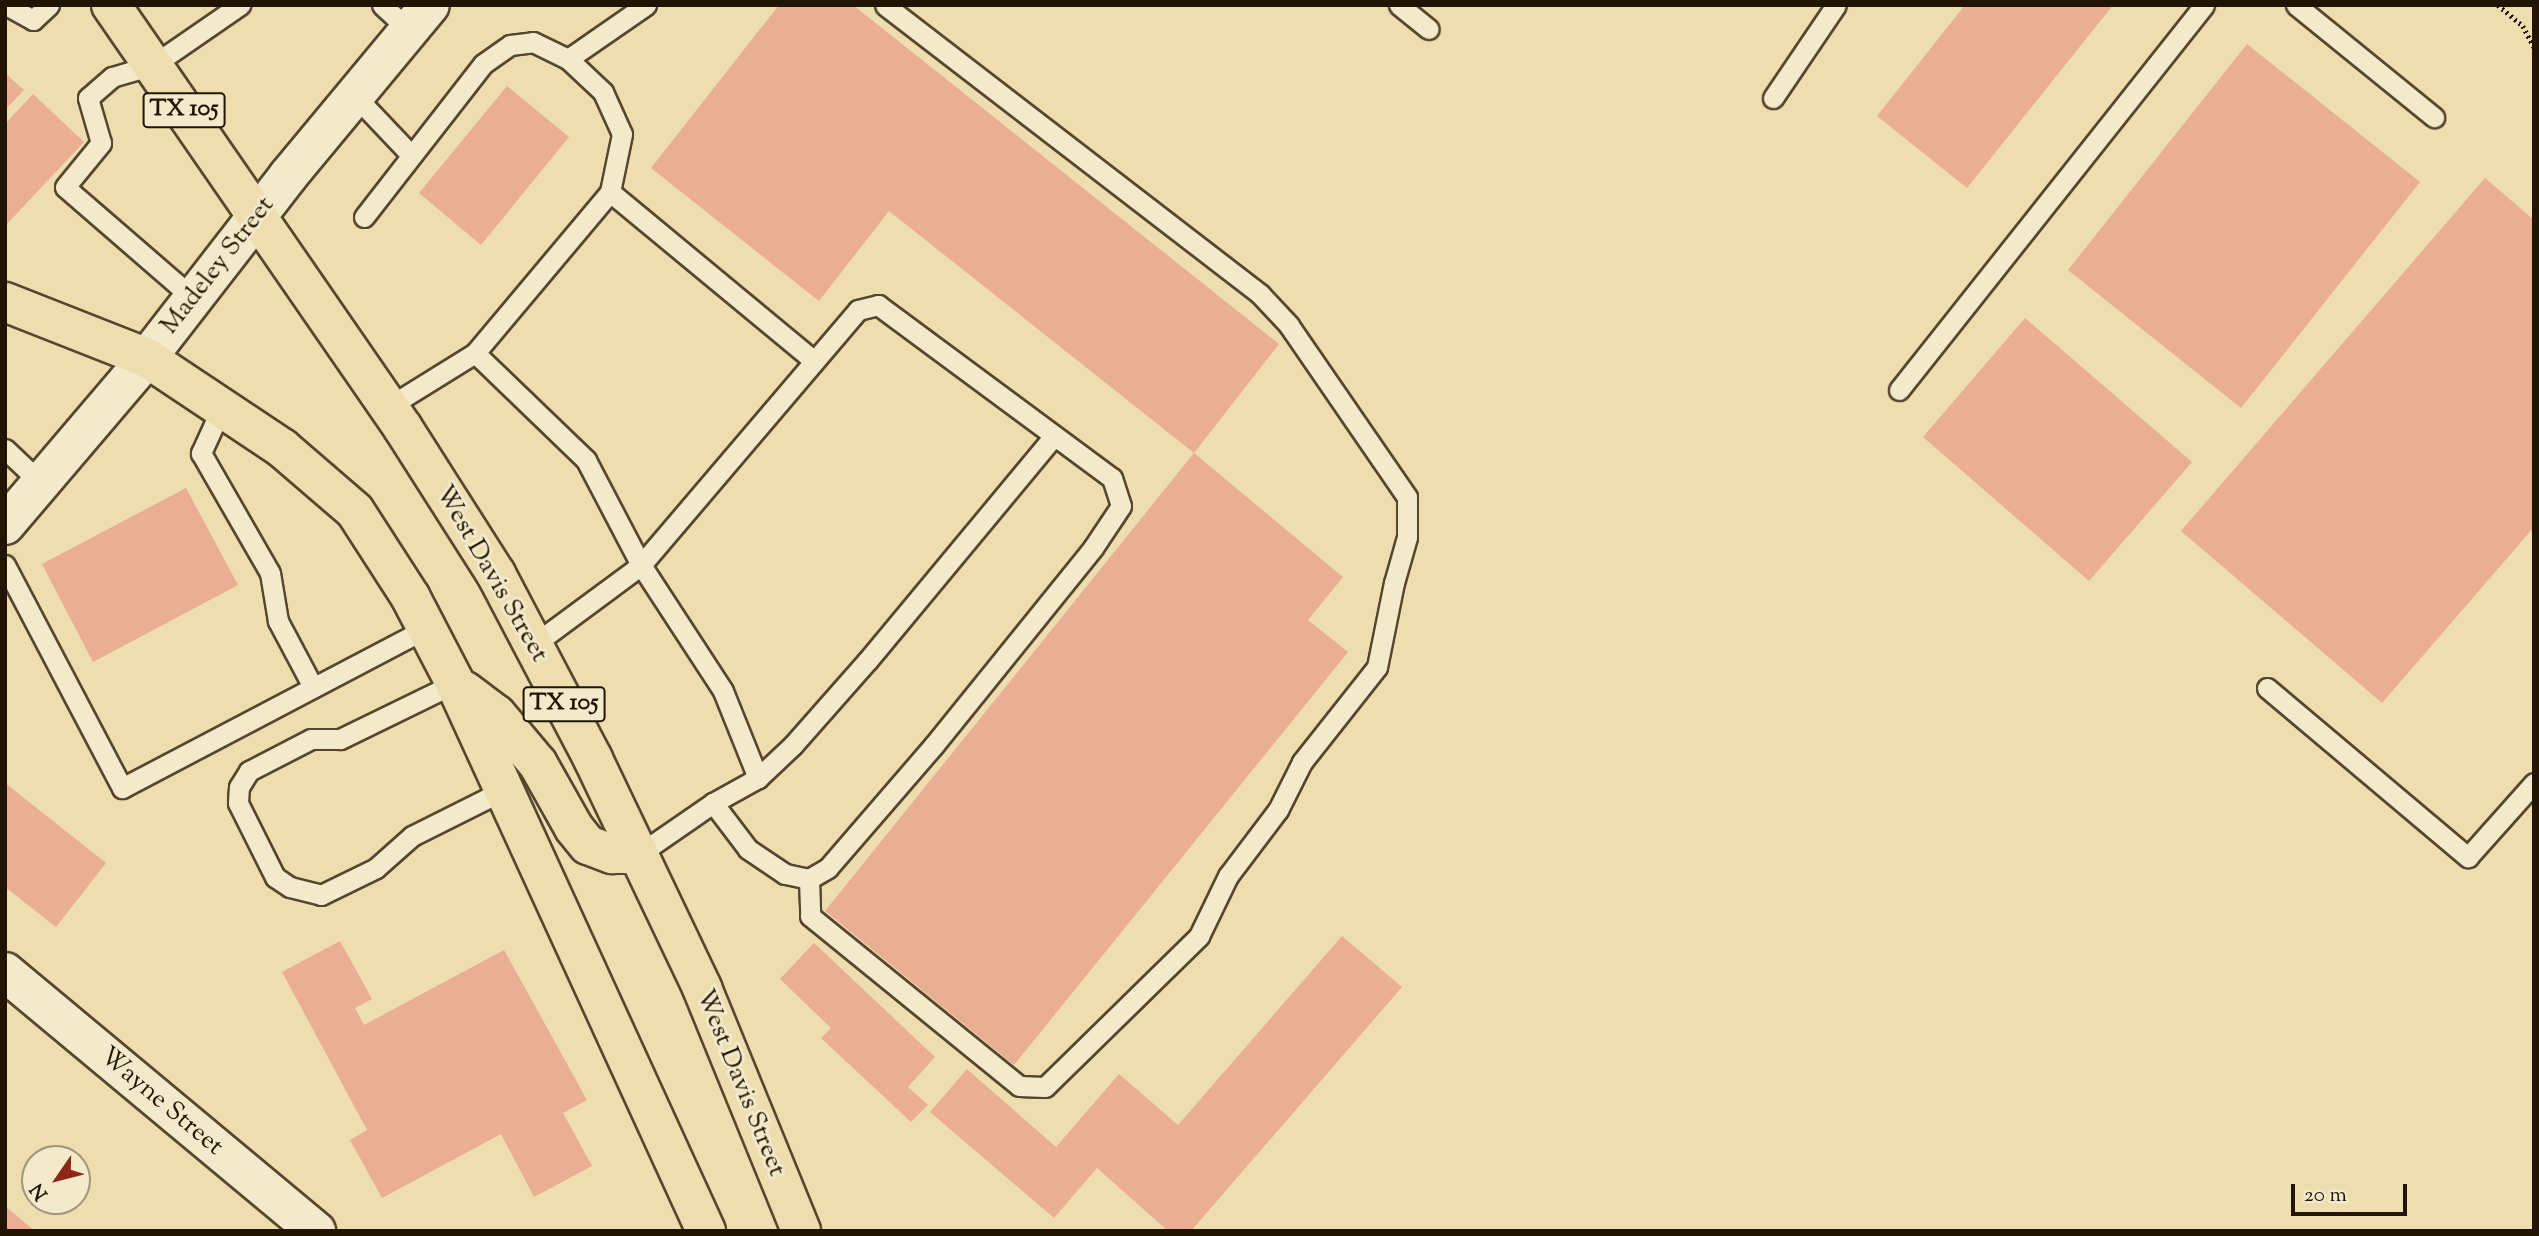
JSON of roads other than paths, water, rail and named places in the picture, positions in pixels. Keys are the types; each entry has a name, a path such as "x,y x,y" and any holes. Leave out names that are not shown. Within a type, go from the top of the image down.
{"main road":[{"name":"West Davis Street","path":"111,5 388,407 496,574 639,853 702,988 801,1231"},
{"path":"5,302 147,358 282,448 355,511 411,598 455,683 506,789 706,1231"},
{"path":"455,683 496,714 538,764 574,828 588,845 612,854 639,853"}],"street":[{"name":"Madeley Street","path":"5,525 147,358 258,215 420,18"},
{"name":"Wayne Street","path":"5,972 316,1231"}],"lane":[{"path":"6,5 33,20 49,5"},
{"path":"194,298 65,187 101,143 88,98 112,77 153,65 214,12 240,5"},
{"path":"382,5 420,18"},
{"path":"568,59 646,5"},
{"path":"809,879 810,916 1019,1086 1045,1087 1199,936 1227,876 1278,810 1302,762 1377,667 1394,583 1407,537 1407,497 1289,325 1259,294 885,5"},
{"path":"1399,5 1429,29"},
{"path":"1773,98 1836,5"},
{"path":"1899,390 2204,5"},
{"path":"2296,5 2434,117"},
{"path":"364,218 483,64 510,45 533,42 568,59 603,92 622,134 610,192 475,353 388,407"},
{"path":"356,97 411,155"},
{"path":"610,192 814,361"},
{"path":"533,645 640,565 858,310 878,305 1112,478 1121,506 1093,548 934,745 828,868 809,879 785,874 748,849 713,803"},
{"path":"475,353 586,460 640,565 723,691 758,778"},
{"path":"222,407 201,453 270,573 278,621 313,687"},
{"path":"639,853 713,803 758,778 793,745 868,660 1055,436"},
{"path":"5,449 41,483"},
{"path":"5,565 122,788 427,628"},
{"path":"455,683 340,739 311,739 249,771 239,787 238,803 275,877 290,887 321,895 376,868 412,836 506,789"},
{"path":"2267,688 2468,857 2534,783"}]}
